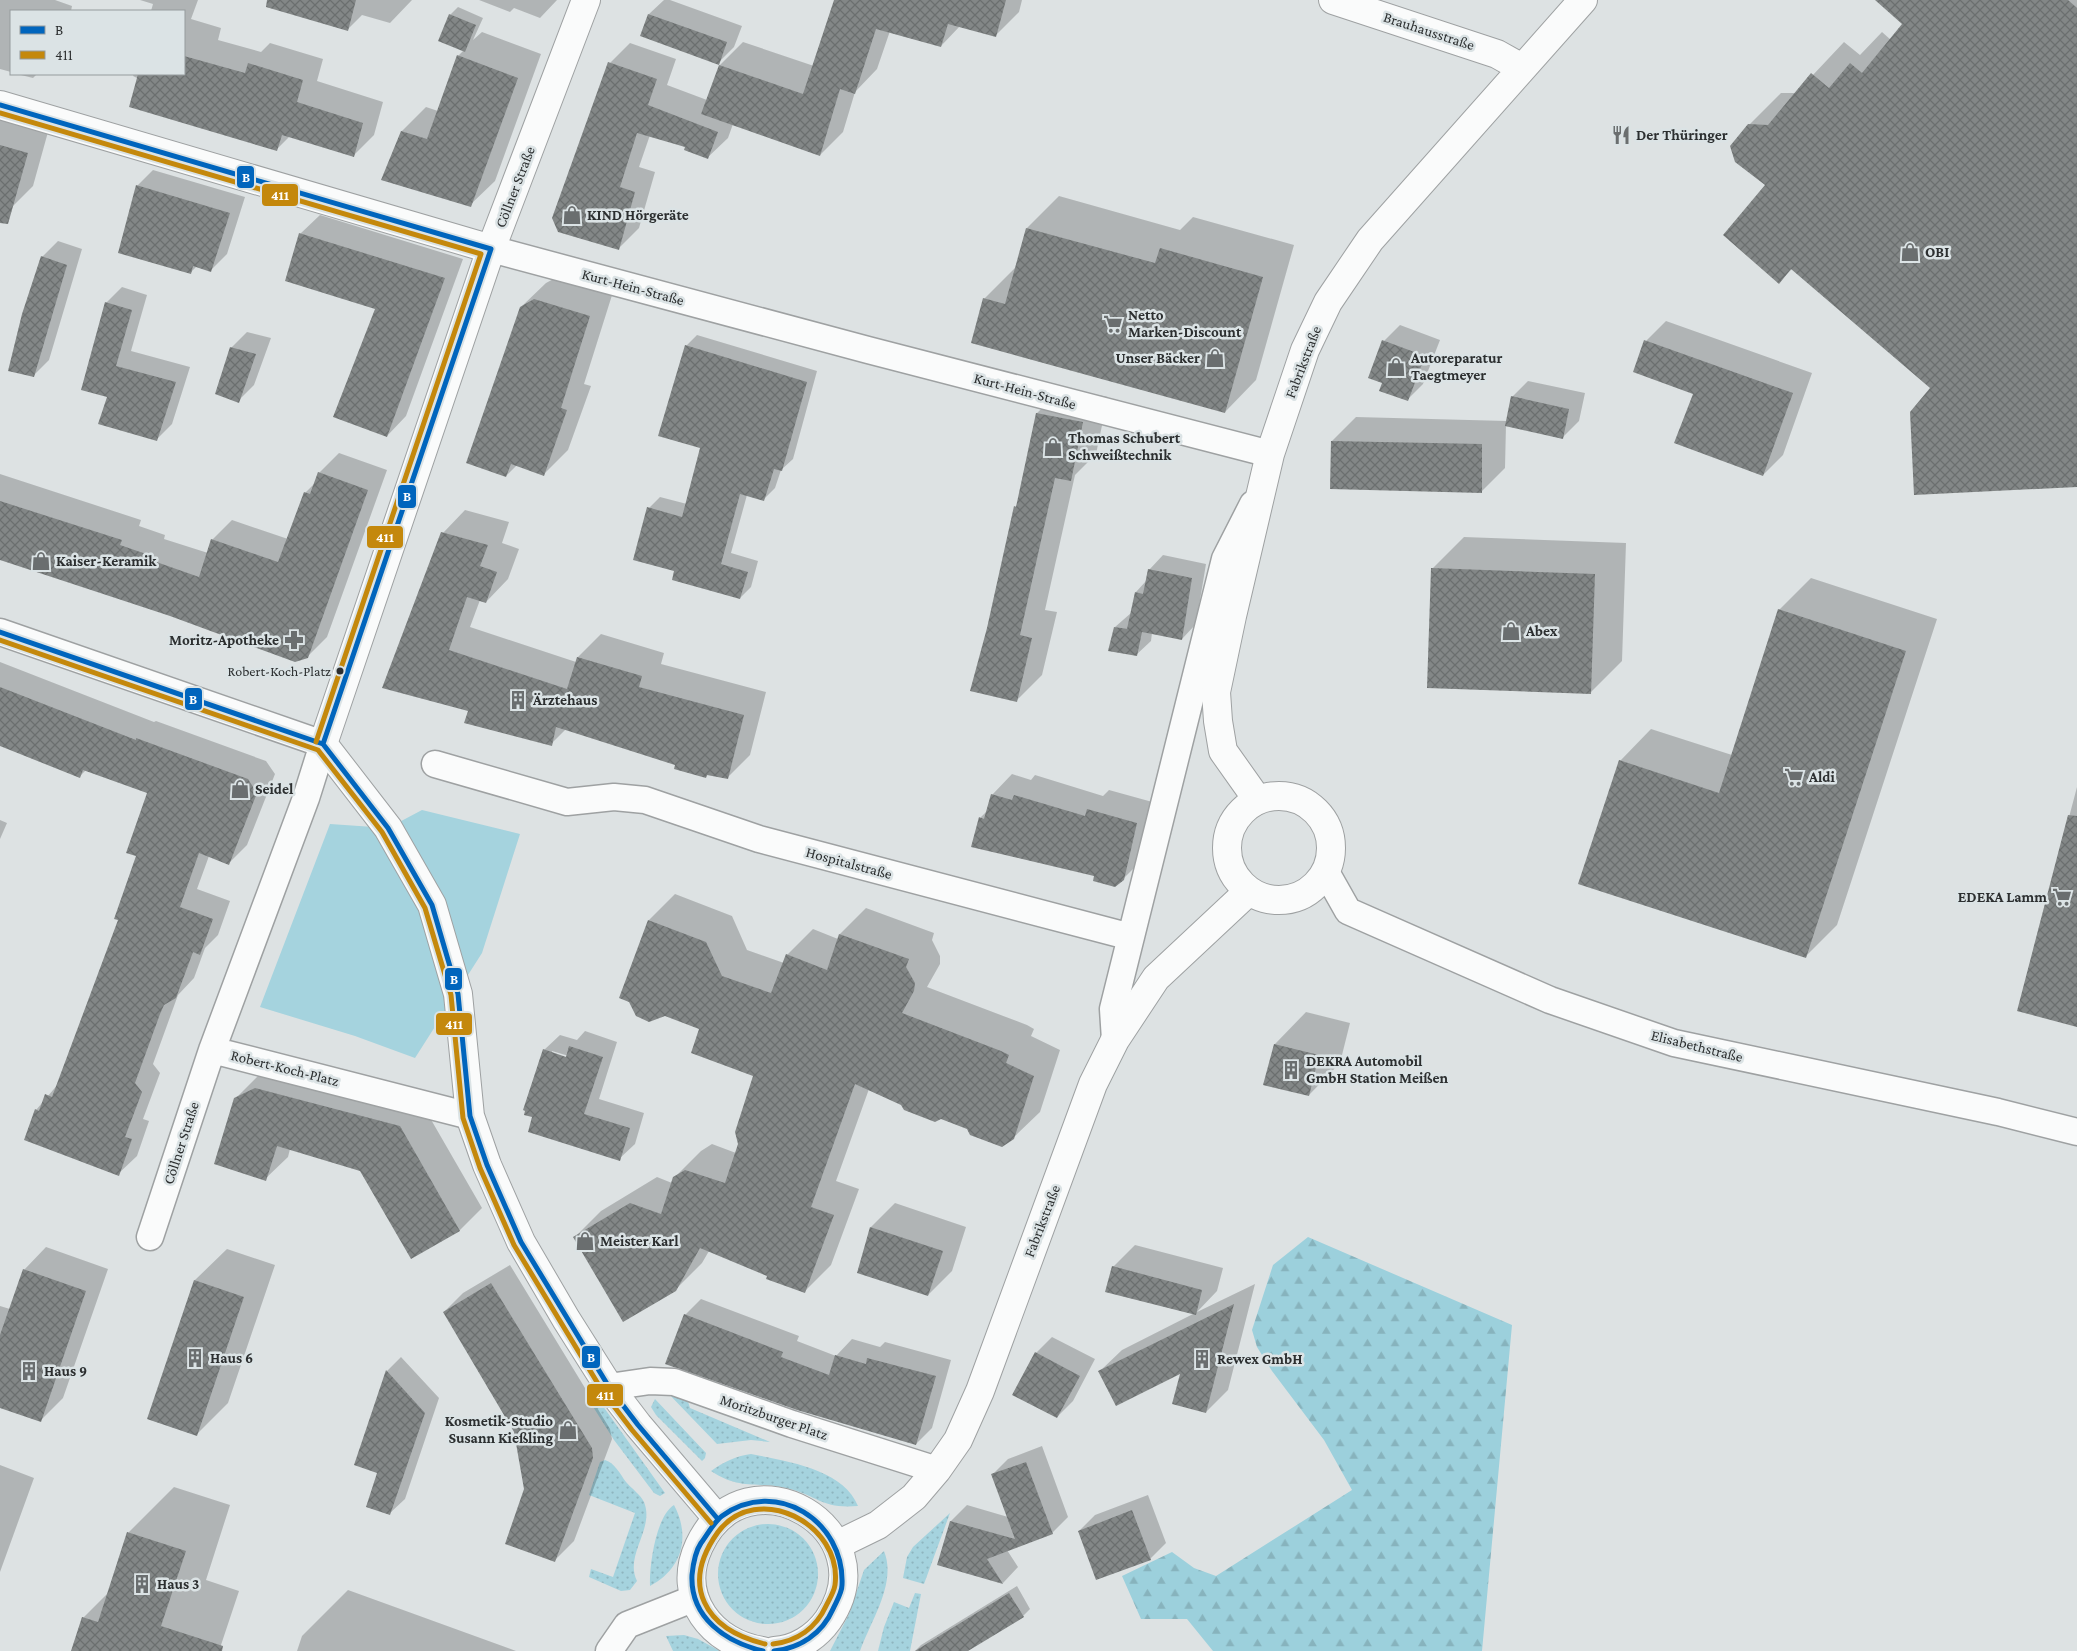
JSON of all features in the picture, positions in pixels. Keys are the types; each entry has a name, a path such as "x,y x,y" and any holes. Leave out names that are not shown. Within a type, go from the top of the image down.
{"street":[{"name":"Cöllner Straße","path":"322,744 491,249 586,0"},
{"name":"Brauhausstraße","path":"1333,0 1497,54 1522,68"},
{"name":"Fabrikstraße","path":"1256,800 1223,751 1216,692 1270,454 1304,350 1328,302 1346,272 1370,240 1583,0"},
{"name":"Kurt-Hein-Straße","path":"0,105 491,249 868,350 1270,454"},
{"path":"1116,1040 1113,1009 1225,559 1264,481"},
{"path":"0,632 322,744 388,828 432,905 458,994 470,1116 487,1165 521,1242 566,1320 609,1387 638,1425 717,1518"},
{"name":"Robert-Koch-Platz","path":"322,744 306,798 212,1050 470,1116"},
{"name":"Hospitalstraße","path":"435,764 567,802 614,797 645,800 759,839 1131,937"},
{"path":"1274,795 1293,797 1309,804 1322,817 1330,834 1332,850 1326,872 1316,885 1301,896 1284,900 1265,899 1249,891 1237,880 1228,862 1226,844 1230,828 1236,816 1256,800 1274,795"},
{"name":"Elisabethstraße","path":"1326,872 1348,911 1550,1000 1674,1043 1998,1112 2077,1132"},
{"name":"Fabrikstraße","path":"837,1545 878,1525 914,1497 937,1470 958,1440 980,1391 1093,1084 1116,1040 1156,978 1249,891"},
{"name":"Cöllner Straße","path":"150,1237 212,1050"},
{"name":"Moritzburger Platz","path":"609,1387 650,1381 674,1382 792,1424 937,1470"},
{"path":"763,1651 734,1644 719,1634 705,1619 695,1598 692,1582 694,1557 706,1530 717,1518 729,1510 752,1501 771,1500 792,1504 808,1512 821,1522 837,1545 842,1566 843,1587 836,1609 822,1628 804,1642 786,1650"},
{"path":"609,1651 627,1625 695,1598"}],"shaded area":[{"path":"422,810 520,834 482,953 415,1058 355,1036 260,1007 330,824 388,828"},
{"path":"665,1390 686,1395 690,1408 770,1442 751,1440 717,1444"},
{"path":"585,1394 595,1395 665,1493 660,1496 654,1493 614,1440"},
{"path":"655,1399 706,1453 702,1461 656,1415 651,1407"},
{"path":"751,1454 797,1464 827,1475 851,1493 858,1506 836,1506 790,1489 742,1484 711,1471 730,1460"},
{"path":"605,1460 614,1466 641,1497 646,1512 646,1522 634,1561 637,1581 630,1590 621,1591 589,1577 591,1569 613,1577 635,1513 589,1495 600,1462"},
{"path":"674,1505 682,1529 680,1551 670,1571 650,1586 652,1554 658,1530 668,1511"},
{"path":"950,1513 924,1584 903,1578 907,1557 913,1547"},
{"path":"768,1524 787,1528 803,1539 814,1555 818,1574 814,1593 803,1609 787,1620 768,1624 749,1620 733,1609 722,1593 718,1574 722,1555 733,1539 749,1528"},
{"path":"884,1551 887,1563 885,1589 860,1651 830,1651 849,1614 864,1570"},
{"path":"915,1593 921,1594 910,1651 878,1651 884,1627 894,1602 909,1608"},
{"path":"684,1635 698,1639 720,1651 673,1651 666,1636"}],"green space":[{"path":"1308,1237 1512,1325 1482,1651 1213,1651 1187,1619 1141,1619 1122,1576 1172,1552 1194,1568 1216,1576 1352,1490 1324,1440 1272,1371 1257,1347 1252,1330 1273,1265"}],"building":[{"path":"267,0 356,0 348,31 266,7"},
{"path":"834,0 1006,0 996,37 948,24 941,47 876,29 855,94 840,89 820,156 701,114 719,65 803,94"},
{"name":"OBI","path":"1875,0 2068,0 2077,8 2077,487 1914,495 1910,412 1930,388 1791,269 1779,284 1723,235 1765,185 1735,162 1730,146 1748,124 1768,125 1811,73 1829,88 1850,63 1862,73 1902,24"},
{"path":"449,14 476,25 465,52 438,41"},
{"path":"648,14 727,42 719,65 640,36"},
{"path":"457,55 518,78 471,207 381,180 401,131 427,139"},
{"path":"185,56 245,73 248,63 303,80 297,102 363,123 354,157 282,135 277,151 129,107 138,75 185,75"},
{"path":"608,62 657,79 648,105 718,132 708,159 684,150 685,147 637,133 620,187 635,192 619,250 558,232 552,218"},
{"path":"0,145 28,153 8,224 0,223"},
{"path":"136,185 230,213 211,272 193,266 191,274 118,253"},
{"name":"Netto Marken-Discount","path":"1026,228 1155,263 1160,248 1263,277 1225,413 971,343 983,298 1005,304"},
{"path":"299,233 445,278 387,437 333,417 375,309 285,281"},
{"path":"41,256 67,265 34,377 8,371 22,314"},
{"path":"534,299 590,316 561,408 567,410 544,476 511,464 506,477 466,463 520,307"},
{"path":"105,302 132,310 116,366 176,382 157,441 98,424 107,397 81,390"},
{"name":"Autoreparatur Taegtmeyer","path":"1382,340 1425,356 1408,401 1379,391 1382,383 1368,378"},
{"path":"1644,340 1793,393 1763,476 1674,443 1693,394 1633,372"},
{"path":"685,345 807,382 782,471 774,469 764,501 740,494 721,564 748,572 740,599 672,580 674,571 633,560 647,507 682,517 700,448 658,436"},
{"path":"230,347 256,354 239,403 215,394"},
{"path":"1511,396 1569,409 1563,439 1505,426"},
{"path":"1036,413 1083,422 1071,481 1055,478 1020,635 1032,638 1017,702 970,691 987,628 1014,506 1016,507"},
{"path":"1331,441 1482,444 1482,493 1330,489"},
{"path":"318,472 368,490 308,658 295,662 170,616 0,560 0,501 122,540 120,545 146,554 145,558 199,577 211,539 278,562 304,492 310,494"},
{"path":"441,532 488,545 480,566 497,572 486,603 467,597 449,650 567,689 577,657 642,676 639,687 744,715 728,779 707,775 706,778 674,769 675,765 556,727 552,746 464,723 468,711 382,688"},
{"name":"Abex","path":"1431,568 1595,574 1591,694 1427,688"},
{"path":"1148,569 1192,578 1182,640 1142,632 1137,656 1108,651 1114,627 1127,629 1135,592 1143,594"},
{"name":"Aldi","path":"1778,609 1906,651 1806,958 1578,884 1619,760 1719,793"},
{"path":"0,687 136,740 136,738 248,779 257,793 229,865 199,853 180,907 213,919 200,955 193,952 176,998 164,1005 160,1014 135,1083 142,1092 125,1137 132,1139 119,1176 24,1140 35,1109 39,1111 45,1094 52,1097 118,920 114,919 136,856 126,853 147,793 83,770 80,778 0,746"},
{"path":"991,794 1012,800 1014,795 1085,816 1087,809 1137,823 1124,880 1115,887 1093,881 1094,876 971,847 979,817 984,819"},
{"name":"EDEKA Lamm","path":"2068,815 2077,816 2077,1027 2017,1011"},
{"path":"648,920 706,942 722,976 771,993 786,954 827,970 839,934 909,959 906,967 915,983 914,991 902,1013 1001,1051 1009,1055 1006,1063 1034,1076 1014,1139 1002,1147 970,1135 967,1129 941,1119 935,1122 904,1110 901,1105 855,1084 811,1207 834,1215 805,1293 766,1279 767,1276 700,1248 676,1291 623,1322 573,1237 630,1203 661,1214 673,1177 685,1170 725,1183 738,1144 735,1132 753,1076 691,1053 699,1029 665,1016 649,1022 636,1016 629,1002 619,998"},
{"name":"DEKRA Automobil GmbH Station Meißen","path":"1274,1044 1319,1055 1309,1096 1263,1085"},
{"path":"569,1046 603,1057 584,1114 630,1128 620,1161 528,1132 532,1117 524,1115 525,1111 523,1110 543,1049 566,1057"},
{"path":"255,1088 400,1126 460,1231 411,1259 360,1171 277,1146 266,1181 214,1164 234,1098"},
{"path":"870,1227 943,1251 928,1296 857,1273"},
{"path":"1112,1266 1202,1290 1196,1315 1105,1292"},
{"name":"Haus 9","path":"23,1269 86,1291 41,1422 0,1408 0,1335"},
{"name":"Haus 6","path":"194,1280 244,1297 197,1436 147,1419"},
{"path":"491,1283 592,1448 593,1458 555,1562 505,1544 524,1489 514,1432 443,1312"},
{"path":"1234,1304 1206,1413 1172,1404 1180,1374 1116,1406 1098,1371"},
{"path":"684,1314 783,1352 781,1357 829,1375 835,1355 866,1364 867,1358 936,1376 916,1445 797,1410 665,1364"},
{"path":"1035,1352 1080,1376 1057,1418 1012,1395"},
{"path":"386,1370 425,1413 390,1515 366,1507 377,1473 354,1465"},
{"path":"1026,1462 1053,1534 987,1559 1003,1584 937,1565 950,1521 1015,1539 991,1474"},
{"path":"1132,1510 1151,1560 1096,1580 1078,1531"},
{"name":"Haus 3","path":"127,1532 186,1551 161,1626 223,1646 222,1651 71,1651 82,1617 98,1622"},
{"path":"1009,1593 1024,1617 968,1651 915,1651"}],"transit line":[{"name":"B","path":"0,105 491,249"},
{"name":"411","path":"0,113 481,254 316,742"},
{"name":"B","path":"323,744 491,249"},
{"name":"B","path":"0,632 323,744 388,828 432,905 458,994 470,1116 487,1165 521,1242 609,1387 638,1425 717,1518"},
{"name":"411","path":"0,640 318,750 382,832 425,908 451,995 463,1118 480,1168 514,1245 603,1392 632,1430 711,1523"},
{"name":"B","path":"763,1651 736,1641 713,1626 697,1604 693,1590 692,1575 699,1547 719,1519 743,1505 764,1501 784,1504 803,1512 820,1525 832,1542 840,1562 842,1585 840,1594 823,1626 801,1643 793,1647 774,1651"},
{"name":"411","path":"765,1644 744,1637 727,1628 713,1616 704,1602 700,1587 701,1570 707,1551 718,1532 735,1517 754,1510 774,1510 794,1516 812,1528 826,1544 834,1563 835,1585 817,1621 798,1636 773,1644"}],"place":[{"name":"Der Thüringer","path":"1621,135"},
{"name":"KIND Hörgeräte","path":"572,215"},
{"name":"OBI","path":"1910,252"},
{"name":"Netto Marken-Discount","path":"1113,324"},
{"name":"Unser Bäcker","path":"1215,358"},
{"name":"Autoreparatur Taegtmeyer","path":"1396,367"},
{"name":"Thomas Schubert Schweißtechnik","path":"1053,447"},
{"name":"Kaiser-Keramik","path":"41,561"},
{"name":"Abex","path":"1511,631"},
{"name":"Moritz-Apotheke","path":"294,640"},
{"name":"Robert-Koch-Platz","path":"340,671"},
{"name":"Ärztehaus","path":"518,700"},
{"name":"Aldi","path":"1794,777"},
{"name":"Seidel","path":"240,789"},
{"name":"EDEKA Lamm","path":"2062,897"},
{"name":"DEKRA Automobil GmbH Station Meißen","path":"1291,1070"},
{"name":"Meister Karl","path":"585,1241"},
{"name":"Haus 6","path":"195,1358"},
{"name":"Rewex GmbH","path":"1202,1359"},
{"name":"Haus 9","path":"29,1371"},
{"name":"Kosmetik-Studio Susann Kießling","path":"568,1430"},
{"name":"Haus 3","path":"142,1584"}]}
